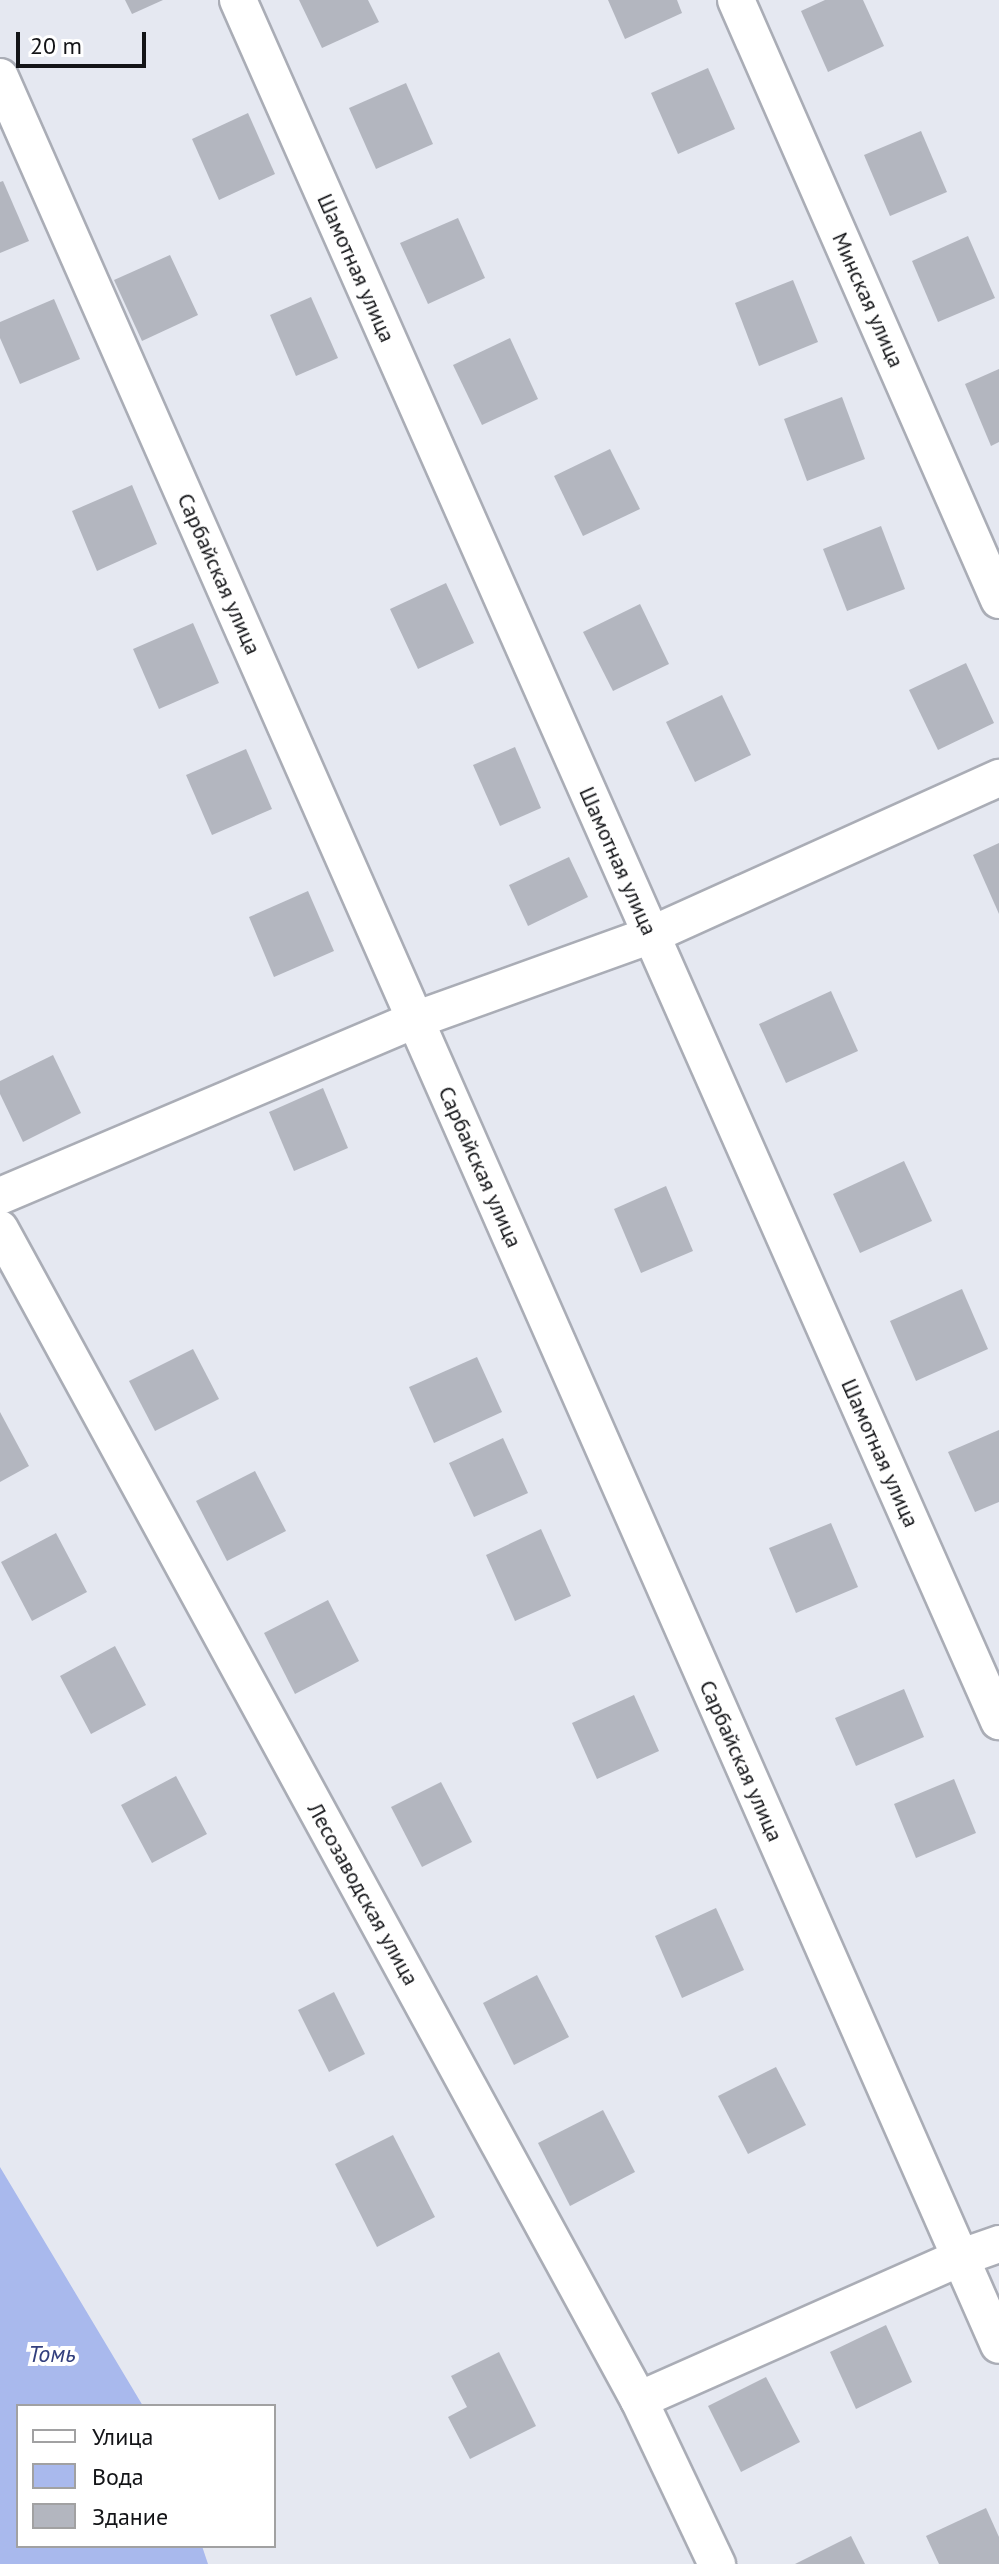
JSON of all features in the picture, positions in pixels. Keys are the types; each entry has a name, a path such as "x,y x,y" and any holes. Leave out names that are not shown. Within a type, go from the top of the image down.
{"street":[{"name":"Шамотная улица","path":"238,0 999,1721"},
{"name":"Минская улица","path":"736,0 999,600"},
{"name":"Сарбайская улица","path":"0,77 999,2345"},
{"path":"0,1196 415,1020 651,935 999,778"},
{"name":"Лесозаводская улица","path":"0,1229 639,2400 717,2564"},
{"path":"639,2400 959,2258 999,2244"}],"water":[{"name":"Томь","path":"0,2167 142,2404 16,2404 16,2548 203,2548 208,2564 0,2564"}],"building":[{"path":"125,0 163,0 132,14"},
{"path":"299,0 368,0 379,22 322,48"},
{"path":"608,0 677,0 682,13 625,39"},
{"path":"825,0 863,0 884,46 828,72 801,11"},
{"path":"708,68 735,129 678,154 651,93"},
{"path":"406,83 433,144 376,169 349,108"},
{"path":"248,113 275,174 219,200 192,139"},
{"path":"921,131 947,192 890,216 864,155"},
{"path":"3,181 29,241 0,253 0,182"},
{"path":"458,218 485,278 428,304 400,243"},
{"path":"968,236 995,298 938,322 912,261"},
{"path":"170,255 198,315 142,341 114,280"},
{"path":"793,280 818,342 759,366 735,303"},
{"path":"311,297 338,358 296,376 270,315"},
{"path":"54,299 80,359 20,384 0,338 0,322"},
{"path":"510,338 538,399 482,425 453,365"},
{"path":"999,369 999,442 991,446 965,384"},
{"path":"842,397 865,459 807,481 784,419"},
{"path":"610,449 640,509 583,536 554,476"},
{"path":"132,485 157,544 97,571 72,511"},
{"path":"881,526 905,589 847,611 823,549"},
{"path":"446,583 474,643 418,669 390,609"},
{"path":"640,604 669,664 613,691 583,632"},
{"path":"193,623 219,683 159,709 133,649"},
{"path":"966,663 994,723 938,750 909,690"},
{"path":"722,695 751,755 695,782 666,722"},
{"path":"515,747 541,808 500,826 473,765"},
{"path":"246,749 272,809 212,835 186,775"},
{"path":"999,843 999,914 973,855"},
{"path":"569,857 588,897 528,926 509,885"},
{"path":"308,891 334,951 274,977 249,917"},
{"path":"831,991 858,1051 786,1083 759,1024"},
{"path":"53,1055 81,1113 23,1142 0,1094 0,1081"},
{"path":"323,1088 348,1148 294,1171 269,1112"},
{"path":"904,1161 932,1221 860,1253 833,1194"},
{"path":"666,1186 693,1251 641,1273 614,1209"},
{"path":"962,1289 988,1349 916,1381 890,1321"},
{"path":"193,1349 219,1399 155,1431 129,1381"},
{"path":"477,1357 502,1412 434,1443 409,1387"},
{"path":"0,1412 29,1466 0,1482"},
{"path":"999,1430 999,1502 975,1512 948,1452"},
{"path":"503,1438 528,1493 474,1517 449,1463"},
{"path":"255,1471 286,1531 227,1561 196,1501"},
{"path":"831,1523 858,1587 796,1613 769,1548"},
{"path":"541,1529 571,1596 515,1621 486,1555"},
{"path":"56,1533 87,1592 32,1621 1,1562"},
{"path":"328,1600 359,1661 295,1694 264,1633"},
{"path":"115,1646 146,1705 91,1734 60,1676"},
{"path":"904,1689 924,1737 856,1766 835,1718"},
{"path":"634,1695 659,1751 597,1779 572,1723"},
{"path":"176,1776 207,1834 152,1863 121,1805"},
{"path":"954,1779 976,1833 916,1858 894,1804"},
{"path":"441,1782 472,1842 422,1867 391,1807"},
{"path":"716,1908 744,1970 682,1998 655,1936"},
{"path":"537,1975 569,2037 514,2065 483,2003"},
{"path":"334,1992 365,2054 329,2072 298,2010"},
{"path":"776,2067 806,2125 748,2154 718,2096"},
{"path":"603,2110 635,2172 570,2206 538,2143"},
{"path":"393,2135 435,2217 377,2247 335,2164"},
{"path":"886,2325 912,2382 856,2409 830,2352"},
{"path":"499,2352 536,2426 470,2459 448,2417 467,2407 451,2376"},
{"path":"766,2377 800,2442 741,2472 708,2406"},
{"path":"986,2508 999,2537 999,2564 939,2564 926,2536"},
{"path":"851,2536 865,2564 795,2564"}]}
